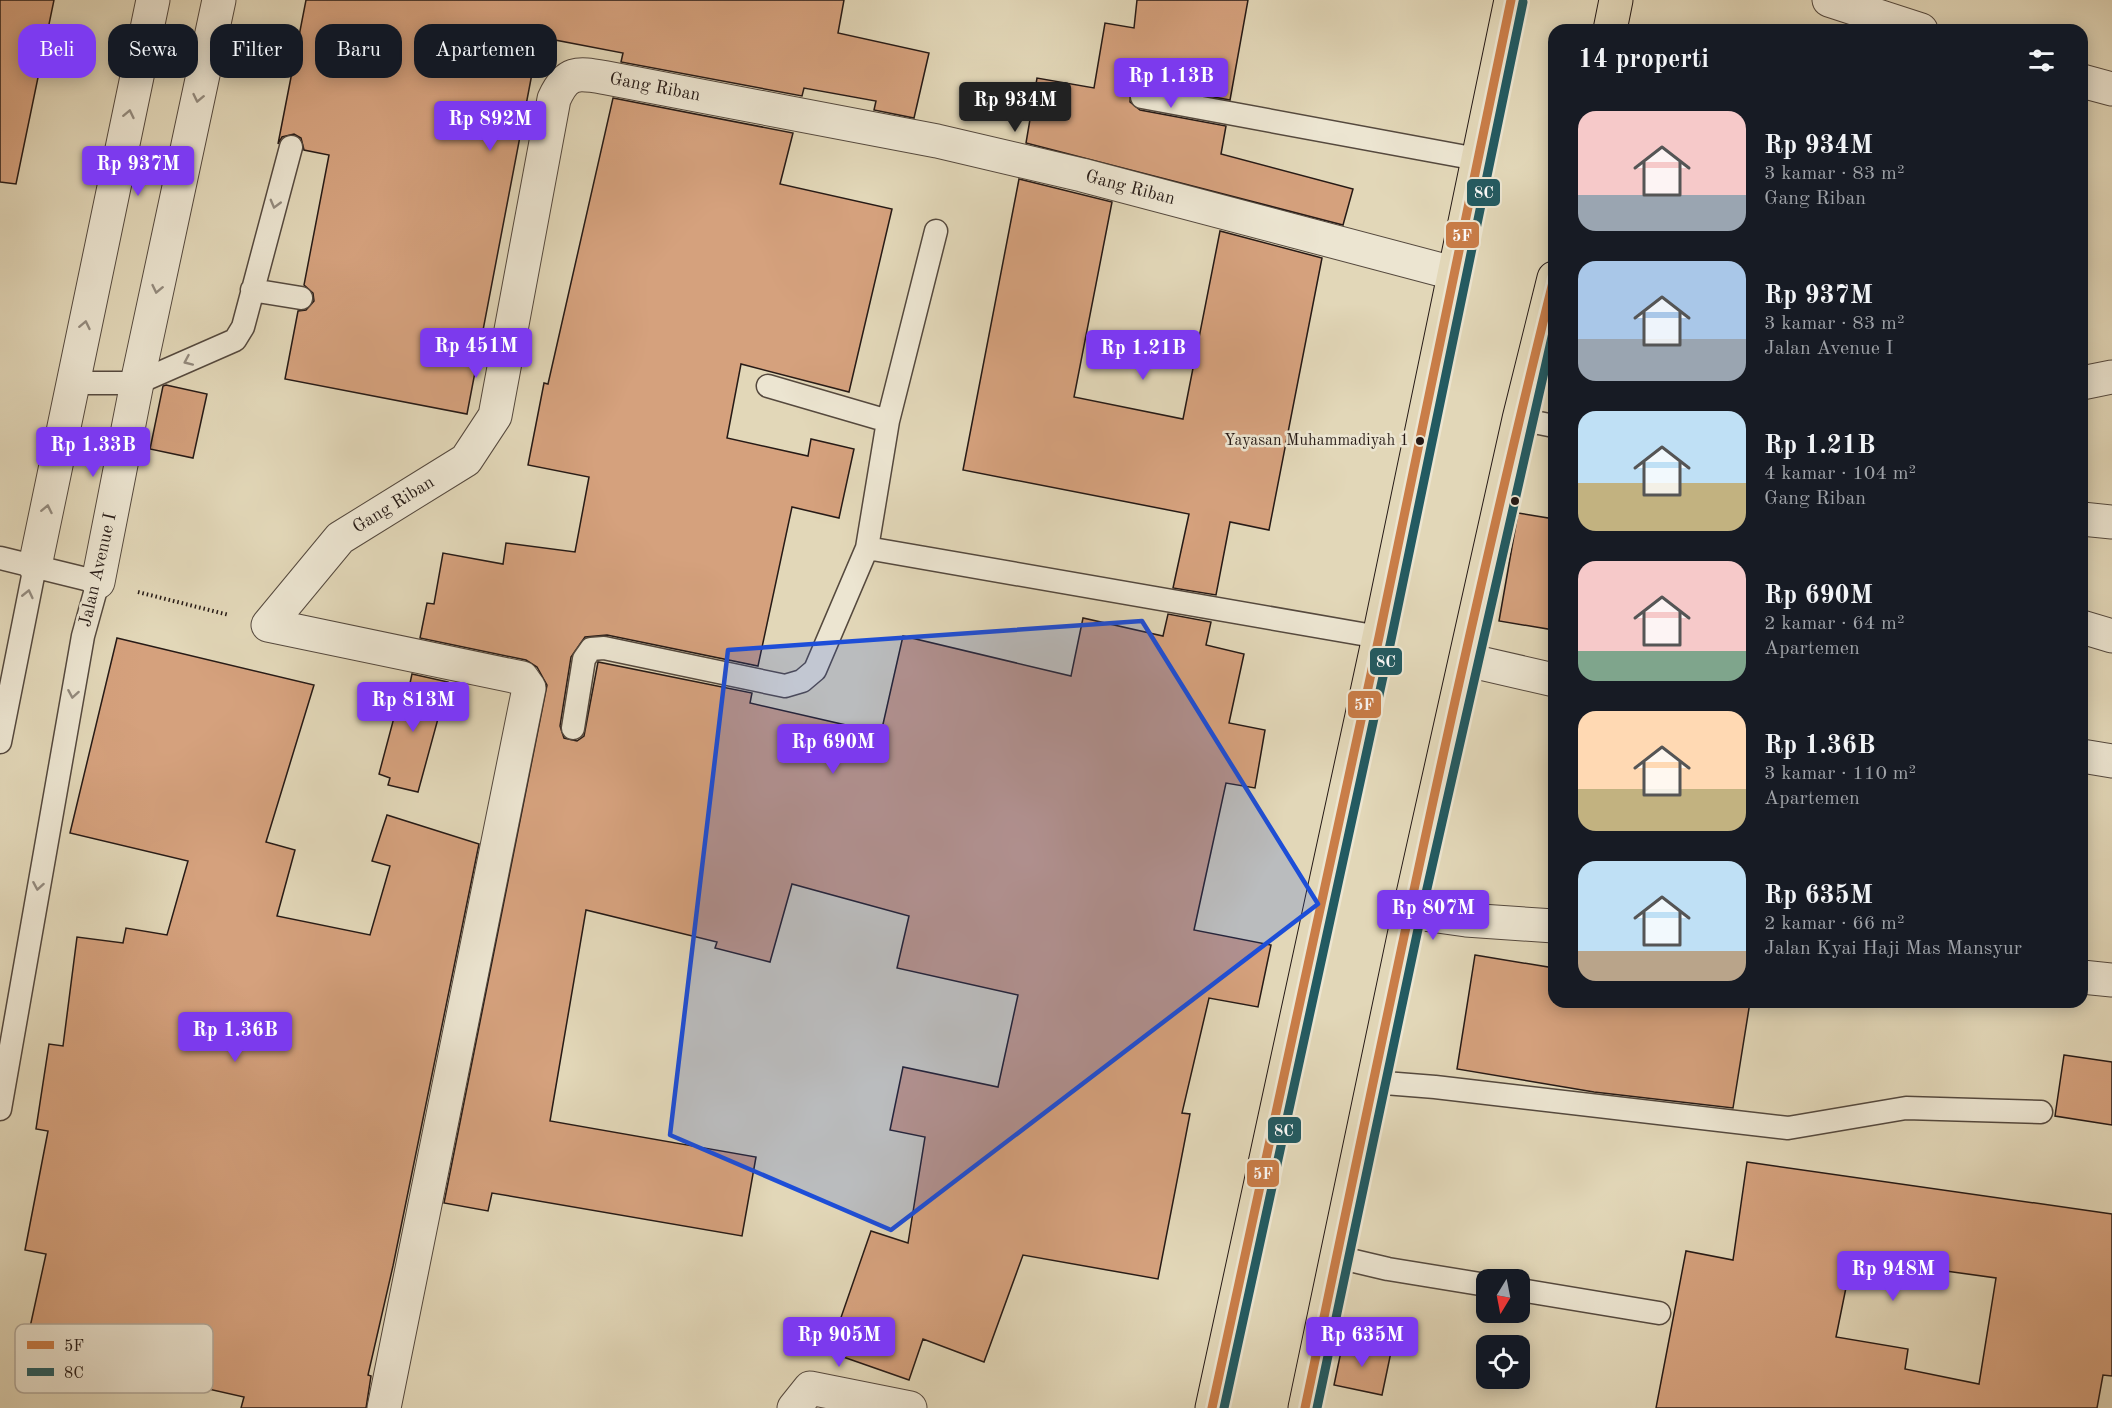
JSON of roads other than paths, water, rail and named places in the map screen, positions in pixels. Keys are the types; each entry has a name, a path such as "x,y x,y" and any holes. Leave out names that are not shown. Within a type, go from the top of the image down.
{"main road":[{"path":"1212,1408 1379,637 1511,0"},
{"path":"1611,24 1616,0"},
{"path":"1305,1408 1409,912 1519,419 1548,316"}],"street":[{"path":"35,567 153,0"},
{"name":"Jalan Avenue I","path":"98,582 137,383 219,0"},
{"path":"1829,0 1903,24"},
{"name":"Gang Riban","path":"384,1408 529,688 522,678 268,625 340,538 466,460 495,416 554,99 561,83 569,76 583,74 937,141 1094,178 1453,273"},
{"path":"2088,82 2112,88"},
{"path":"2088,382 2112,377"},
{"path":"2088,520 2112,522"},
{"path":"2088,629 2112,636"},
{"path":"1467,660 1548,679"},
{"path":"2088,757 2112,761"},
{"path":"1409,912 1466,920 1548,926"},
{"path":"2088,977 2112,980"},
{"path":"794,1408 810,1388 910,1408"}],"lane":[{"path":"1142,97 1477,159"},
{"path":"73,383 137,383 235,340 243,327 291,147"},
{"path":"573,728 584,659 591,649 604,648 785,686 802,681 815,670 867,548 888,421 936,231"},
{"path":"252,290 301,298"},
{"path":"768,386 888,421"},
{"path":"1519,419 1548,425"},
{"path":"867,548 1379,637"},
{"path":"0,558 98,582"},
{"path":"0,742 35,567"},
{"name":"Jalan Avenue I","path":"0,1108 5,1056 83,636 98,582"},
{"path":"1372,1082 1435,1087 1788,1128 1906,1108 2041,1112"},
{"path":"1337,1257 1388,1269 1476,1283"},
{"path":"1530,1292 1659,1313"}],"place":[{"name":"Yayasan Muhammadiyah 1","path":"1420,441"}]}
